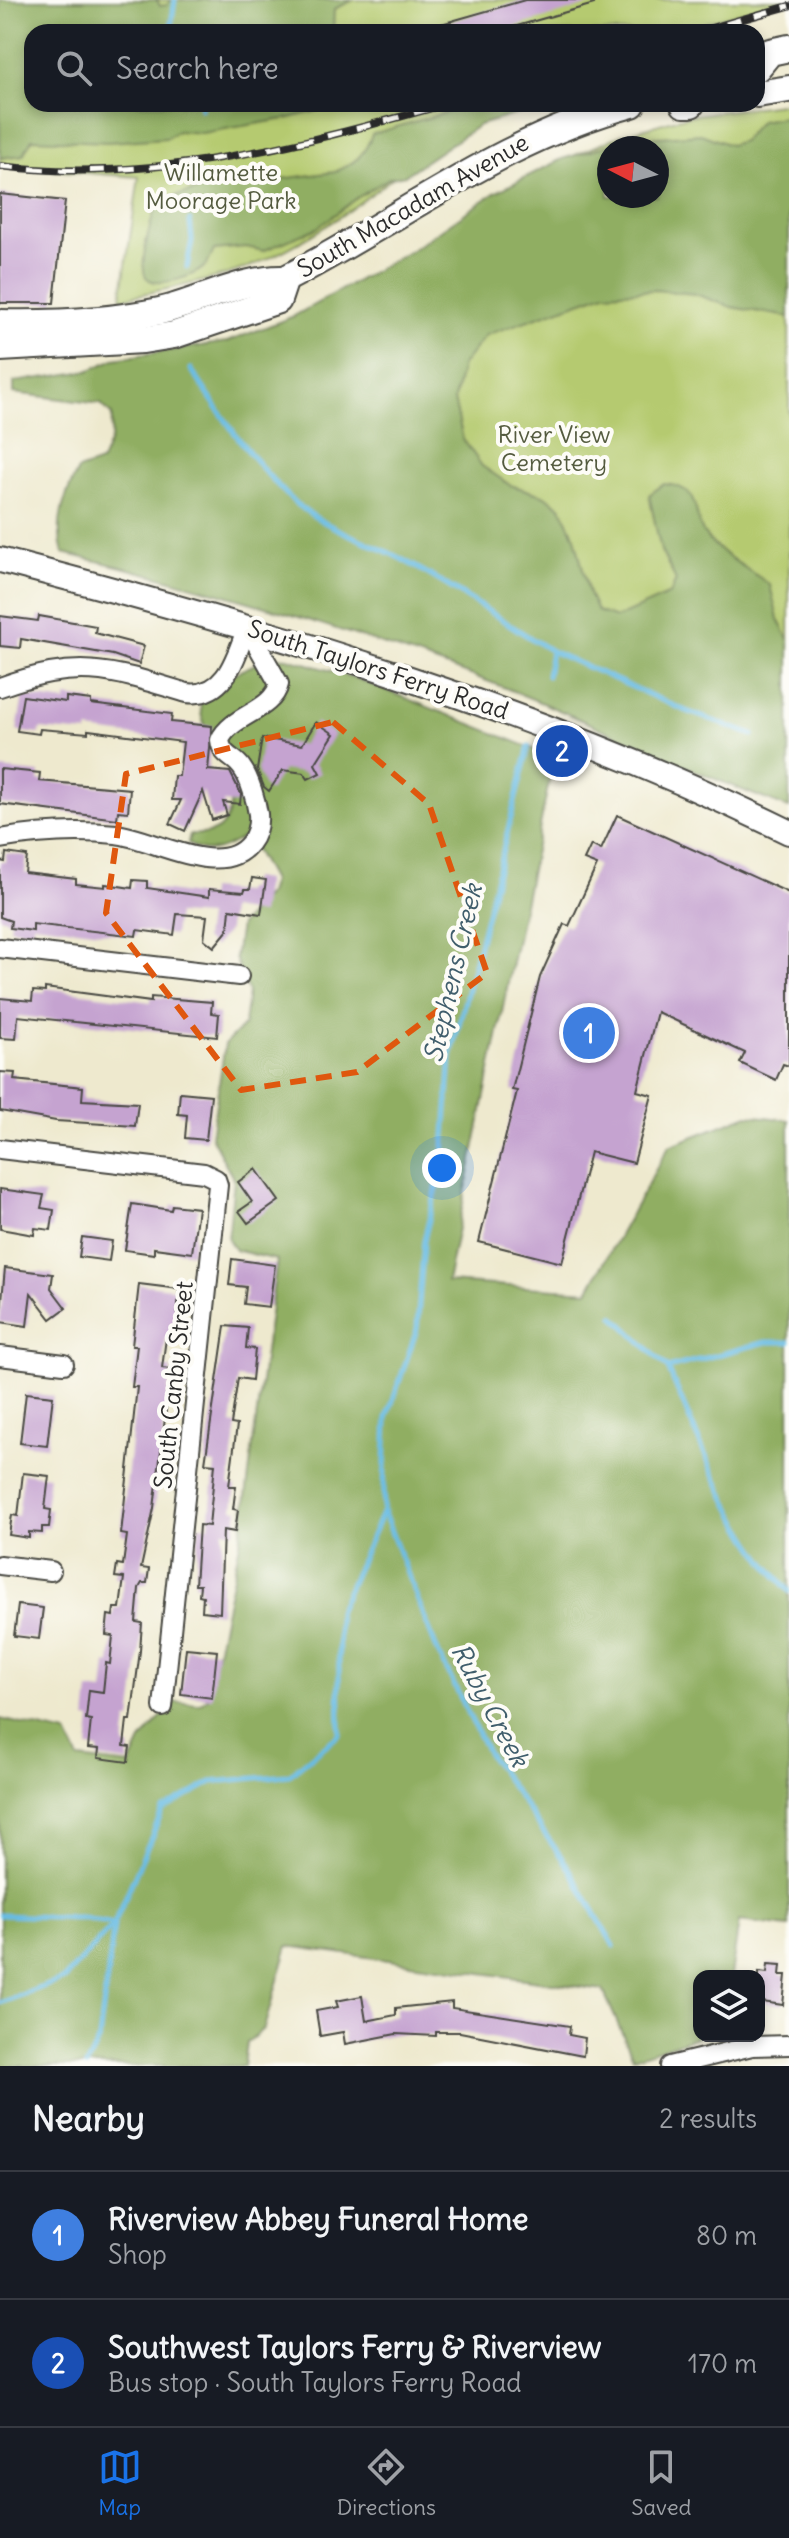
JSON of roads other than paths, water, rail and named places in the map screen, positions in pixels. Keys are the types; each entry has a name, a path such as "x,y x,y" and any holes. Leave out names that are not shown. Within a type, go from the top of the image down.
{"main road":[{"path":"765,59 770,52 789,48"},
{"path":"765,69 789,65"},
{"path":"765,93 789,89"},
{"name":"South Macadam Avenue","path":"0,323 134,316 188,304 266,278 285,279 443,185 538,135 608,112"},
{"name":"South Macadam Avenue","path":"0,348 174,335 247,313 278,300 285,279"},
{"path":"112,342 133,326 134,316"},
{"name":"South Taylors Ferry Road","path":"0,560 247,627 482,702 789,832"}],"street":[{"path":"0,687 42,672 87,668 202,694 227,674 247,627"},
{"path":"0,839 54,830 96,832 136,837 199,858 234,855 254,837 258,816 242,767 225,754 220,740 226,730 272,697 279,687 278,679 247,627"},
{"path":"0,948 239,976"},
{"name":"South Canby Street","path":"0,1149 204,1173 216,1179 219,1194 163,1707"},
{"path":"0,1356 64,1364"},
{"path":"0,1565 51,1571"},
{"path":"670,2066 752,2046 789,2045"}],"waterway":[{"name":"Stephens Creek","path":"171,24 175,0"},
{"name":"Stephens Creek","path":"187,267 192,240 190,221"},
{"name":"Stephens Creek","path":"191,369 248,451 288,496 314,517 424,571 551,651 547,676"},
{"path":"551,651 686,711 753,735"},
{"name":"Stephens Creek","path":"86,2066 99,2039 114,1924 163,1810 212,1782 289,1775 340,1734 338,1612 383,1511 387,1418 417,1329 424,1240 443,1162 451,1056 529,746"},
{"path":"614,1316 668,1368 766,1342 789,1342"},
{"path":"668,1368 705,1456 734,1514 750,1541 789,1591"},
{"name":"Ruby Creek","path":"383,1511 438,1652 487,1752 569,1868 614,1946"},
{"path":"0,1915 83,1918 113,1924"},
{"path":"0,2003 64,1979 114,1924"}],"railway":[{"path":"725,24 789,6"},
{"path":"0,166 113,170 170,165 337,134 417,112"}],"place":[{"name":"Southwest Taylors Ferry & Riverview","path":"562,751"},
{"name":"Riverview Abbey Funeral Home","path":"589,1033"}],"park label":[{"name":"Willamette Moorage Park","path":"221,187"},
{"name":"River View Cemetery","path":"554,449"}]}
